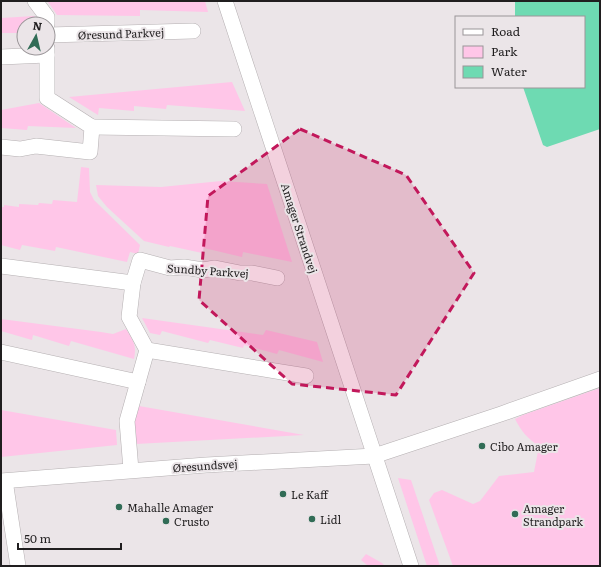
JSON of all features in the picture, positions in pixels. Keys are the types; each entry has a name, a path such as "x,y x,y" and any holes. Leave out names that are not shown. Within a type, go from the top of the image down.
{"street":[{"path":"34,1 46,16"},
{"name":"Amager Strandvej","path":"225,1 411,566"},
{"name":"Øresund Parkvej","path":"56,35 193,31"},
{"path":"1,58 16,56"},
{"path":"47,56 47,98 92,127 234,129"},
{"path":"1,147 20,149 36,146 90,152 92,127"},
{"name":"Sundby Parkvej","path":"147,350 129,317 133,283 140,260 170,268 184,267 203,270 215,268 277,278"},
{"path":"1,266 133,283"},
{"path":"131,470 127,421 147,350 306,376"},
{"path":"1,352 138,382"},
{"path":"374,456 501,414 600,379"},
{"name":"Øresundsvej","path":"4,484 36,479 131,470 374,456"},
{"path":"4,484 18,566"}],"highlighted area":[{"path":"300,129 406,175 474,273 396,395 292,384 199,300 208,196"}],"green space":[{"path":"205,1 208,12 140,10 140,16 57,15 48,2"},
{"path":"16,17 16,33 1,33 1,18"},
{"path":"232,82 245,111 167,105 166,109 134,106 134,111 99,108 98,115 69,97"},
{"path":"39,103 76,128 28,126 27,130 1,128 1,110"},
{"path":"81,167 89,168 90,192 94,200 140,245 138,254 130,252 127,262 56,247 55,251 22,245 20,250 1,245 1,207 4,207 4,205 19,207 19,204 52,204 53,200 77,202"},
{"path":"221,181 267,184 292,262 243,252 242,257 204,248 202,253 144,241 107,207 98,196 96,185 161,187"},
{"path":"142,318 263,335 266,330 317,342 323,362 279,350 277,354 244,345 243,348 210,340 208,343 162,331 160,335 150,333"},
{"path":"1,319 113,334 126,329 134,343 134,359 71,341 69,346 33,335 32,340 1,331"},
{"name":"Amager Strandpark","path":"600,388 600,566 453,566 429,500 434,493 442,490 473,504 480,501 499,476 534,472 539,446 531,441 515,419"},
{"path":"139,406 304,435 136,444 134,417"},
{"path":"1,410 116,430 117,445 1,457"},
{"path":"398,478 411,480 440,566 427,566"},
{"path":"366,554 385,566 368,566 361,560"}],"water":[{"path":"515,1 600,1 600,129 547,147 543,145 523,88 585,88 585,16 515,16"}],"place":[{"name":"Cibo Amager","path":"482,446"},
{"name":"Le Kaff","path":"283,494"},
{"name":"Mahalle Amager","path":"119,507"},
{"name":"Amager Strandpark","path":"515,514"},
{"name":"Lidl","path":"312,519"},
{"name":"Crusto","path":"166,521"}]}
